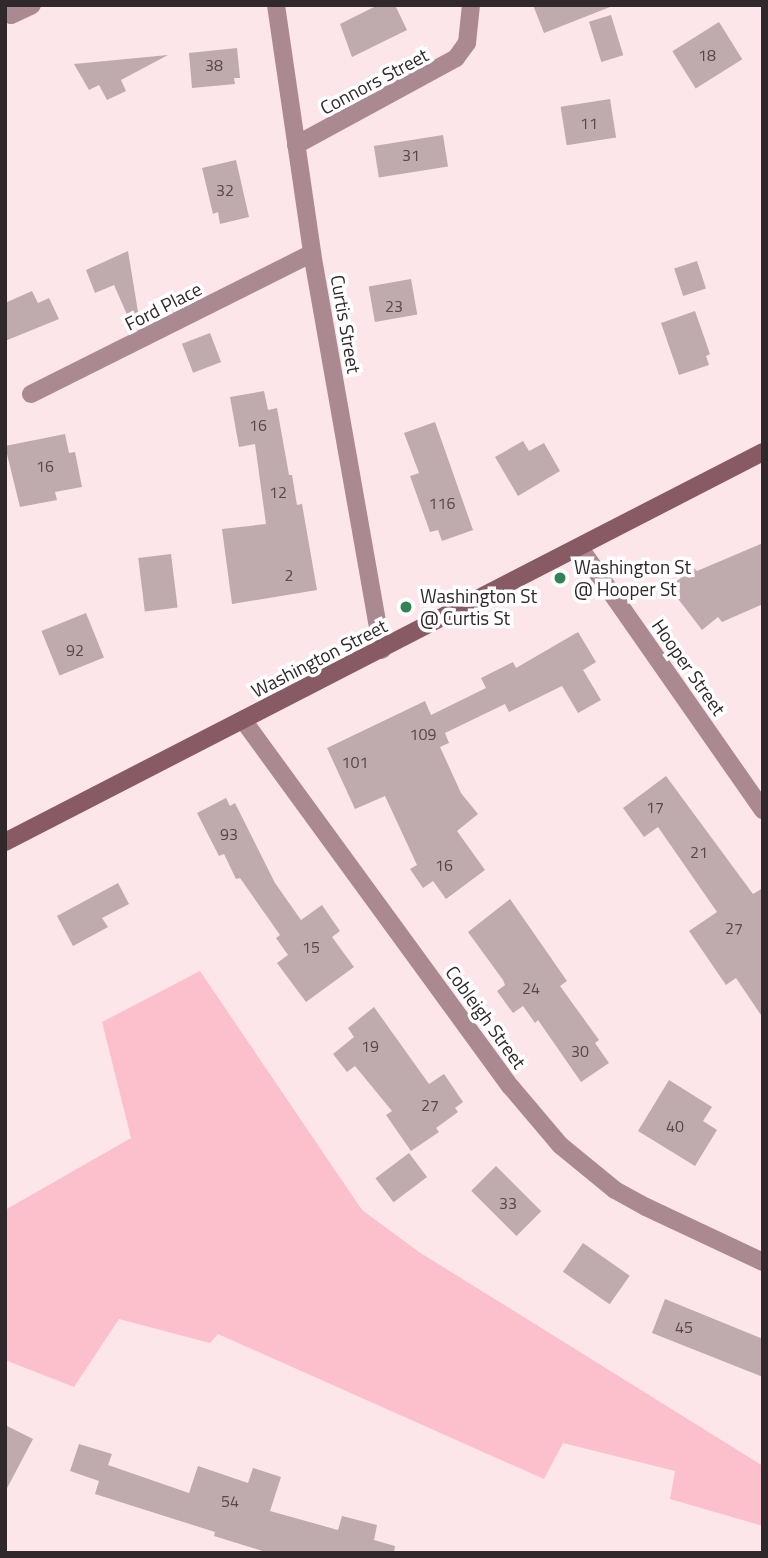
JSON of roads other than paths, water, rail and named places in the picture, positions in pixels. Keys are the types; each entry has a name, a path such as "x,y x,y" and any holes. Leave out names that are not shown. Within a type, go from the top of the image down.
{"main road":[{"name":"Washington Street","path":"5,842 763,453"}],"street":[{"path":"11,15 32,5"},
{"name":"Curtis Street","path":"276,5 312,253 382,650"},
{"name":"Connors Street","path":"296,145 456,58 467,43 471,5"},
{"name":"Ford Place","path":"31,394 312,253"},
{"name":"Hooper Street","path":"580,548 757,792 763,810"},
{"name":"Cobleigh Street","path":"243,720 510,1087 560,1145 615,1190 646,1208 758,1257"}],"place":[{"name":"Washington St @ Hooper St","path":"560,578"},
{"name":"Washington St @ Curtis St","path":"406,607"}]}
